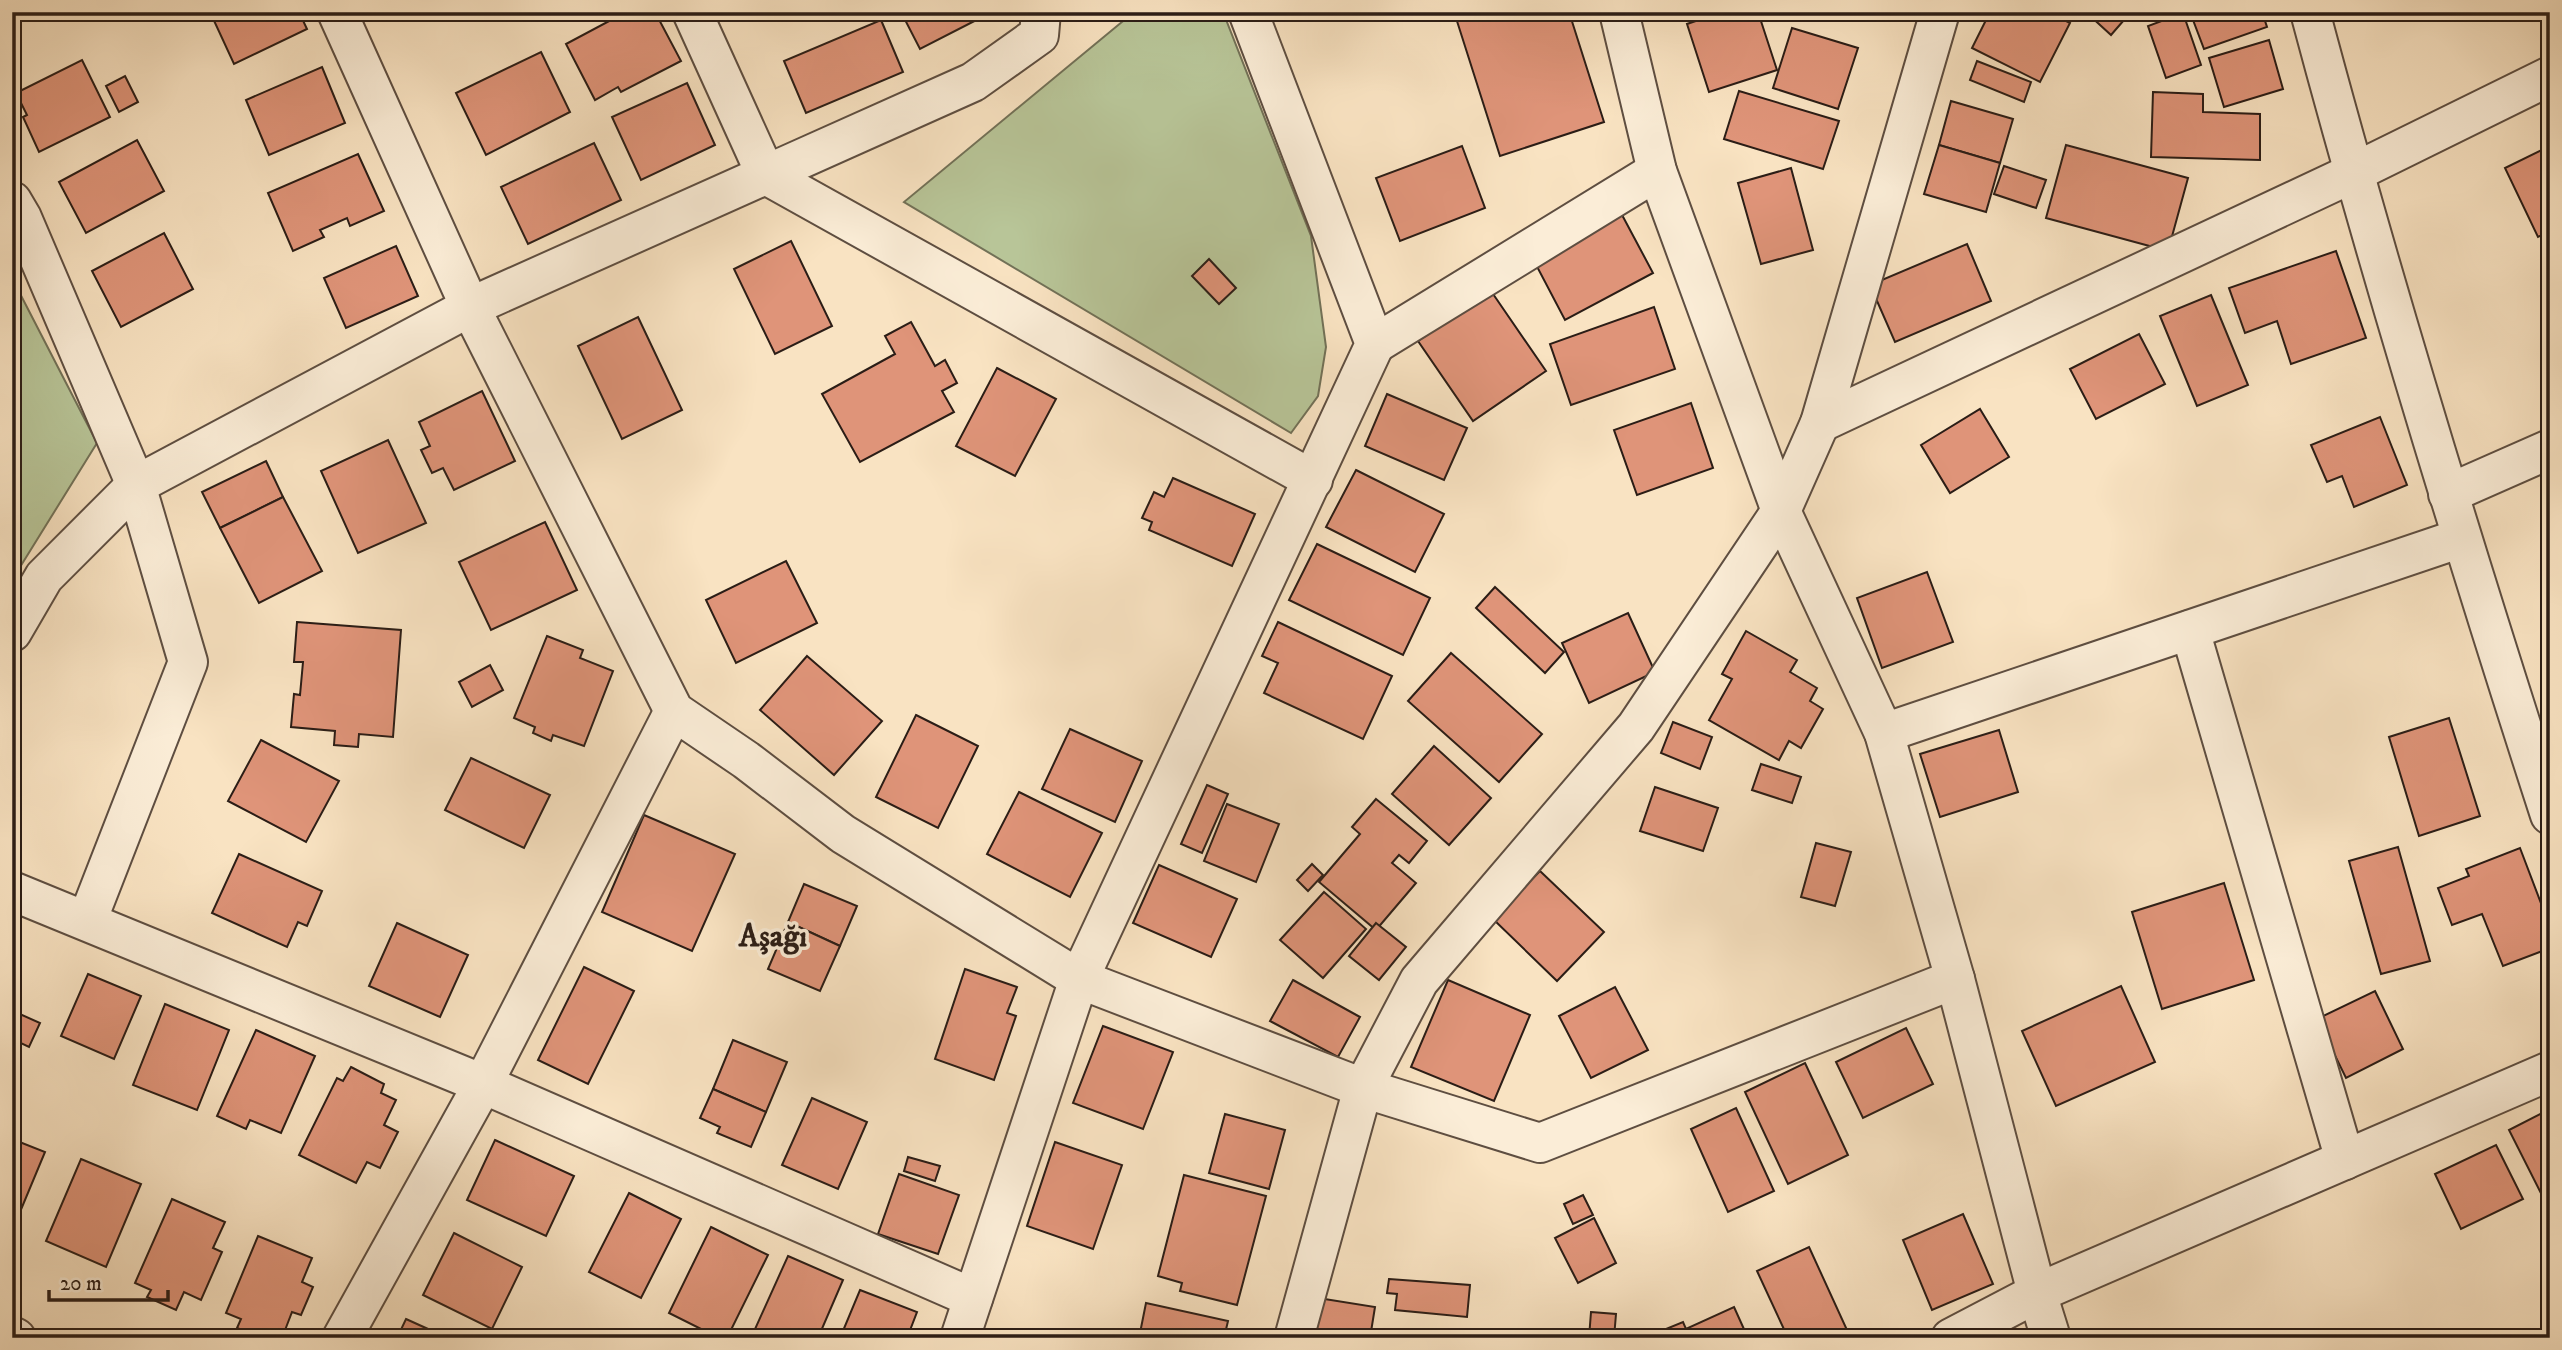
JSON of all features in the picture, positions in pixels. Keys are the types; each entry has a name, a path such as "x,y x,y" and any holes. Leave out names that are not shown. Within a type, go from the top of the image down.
{"street":[{"path":"337,12 470,307 674,711 746,760 843,834 1079,979 1363,1088 1540,1143 1955,979"},
{"path":"692,12 766,175 1313,480"},
{"path":"12,632 44,577 136,485 470,307 973,82 1039,35 1041,12"},
{"path":"1248,12 1375,344"},
{"path":"1619,12 1657,172 1781,511 1884,733 1955,979 2051,1338"},
{"path":"1294,1338 1363,1088 1419,981 1636,727 1781,511 1820,423 1940,12"},
{"path":"2310,12 2353,173 2461,538 2550,815"},
{"path":"1820,423 2353,173 2550,76"},
{"path":"960,1338 1079,979 1375,344 1657,172"},
{"path":"15,217 136,485 188,662 87,921"},
{"path":"2448,494 2550,449"},
{"path":"1884,733 2461,538"},
{"path":"2190,630 2345,1160"},
{"path":"342,1338 484,1084 674,711"},
{"path":"12,891 484,1084 973,1298"},
{"path":"1951,1338 2037,1293 2550,1072"}],"green space":[{"path":"1134,12 1223,12 1311,236 1326,347 1318,396 1291,433 904,202"},
{"path":"12,281 97,443 12,580"}],"building":[{"path":"210,12 299,12 307,29 234,64"},
{"path":"626,12 655,12 681,61 621,92 618,87 595,100 566,44"},
{"path":"901,12 992,12 920,49"},
{"path":"1474,12 1569,12 1604,122 1500,156 1456,18"},
{"path":"1722,12 1758,12 1777,70 1709,92 1687,24"},
{"path":"1990,12 2049,12 2070,23 2040,82 1972,48"},
{"path":"2131,12 2111,35 2088,14"},
{"path":"2190,12 2262,12 2267,27 2204,49"},
{"path":"2183,13 2201,65 2166,78 2148,26"},
{"path":"881,20 903,72 806,113 784,61"},
{"path":"1792,28 1858,48 1838,109 1773,88"},
{"path":"2269,40 2283,89 2224,107 2209,58"},
{"path":"541,52 570,112 486,155 456,93"},
{"path":"82,60 110,117 39,152 23,117 27,115 16,93"},
{"path":"1977,61 2031,82 2024,102 1970,80"},
{"path":"322,67 345,123 269,155 246,100"},
{"path":"125,76 138,102 119,112 106,86"},
{"path":"687,83 715,145 641,180 612,117"},
{"path":"1739,91 1839,121 1823,169 1724,139"},
{"path":"2153,92 2203,94 2203,112 2260,114 2260,160 2151,157"},
{"path":"1951,101 2013,119 2000,163 1939,145"},
{"path":"137,140 164,191 86,233 59,182"},
{"path":"594,143 621,200 528,244 501,187"},
{"path":"1939,145 2000,163 1986,212 1924,194"},
{"path":"2066,145 2188,178 2168,251 2046,218"},
{"path":"1462,146 1485,208 1400,241 1376,178"},
{"path":"2550,146 2550,231 2538,237 2505,168"},
{"path":"358,154 384,211 350,226 347,218 320,230 324,237 293,251 268,193"},
{"path":"2004,166 2046,180 2036,208 1994,194"},
{"path":"1791,168 1813,250 1761,264 1738,183"},
{"path":"1621,213 1653,273 1565,320 1533,259"},
{"path":"164,233 193,289 121,327 92,271"},
{"path":"791,241 832,326 775,354 734,269"},
{"path":"1967,244 1991,301 1895,342 1870,285"},
{"path":"396,246 418,296 346,328 324,278"},
{"path":"2336,251 2366,338 2291,364 2277,321 2245,333 2229,288"},
{"path":"1209,259 1236,288 1219,304 1192,276"},
{"path":"1491,291 1546,371 1473,421 1418,341"},
{"path":"2211,295 2248,385 2197,406 2160,316"},
{"path":"1654,307 1675,369 1571,405 1550,344"},
{"path":"638,317 682,410 622,439 578,346"},
{"path":"911,322 935,366 945,360 957,383 942,391 954,412 860,462 822,394 895,354 885,336"},
{"path":"2139,334 2165,384 2096,419 2070,369"},
{"path":"997,368 1056,399 1015,476 956,446"},
{"path":"482,391 515,461 454,490 443,468 432,473 421,450 430,446 419,422"},
{"path":"1387,394 1467,428 1444,480 1365,446"},
{"path":"1691,403 1713,468 1637,495 1614,430"},
{"path":"1980,409 2009,457 1950,493 1921,445"},
{"path":"2380,417 2407,485 2354,507 2342,476 2327,482 2311,445"},
{"path":"388,440 426,523 358,553 321,471"},
{"path":"266,461 283,497 220,528 202,492"},
{"path":"1356,470 1444,514 1415,572 1326,527"},
{"path":"1173,478 1255,514 1232,566 1149,530 1152,522 1142,518 1154,492 1164,497"},
{"path":"283,497 322,571 259,603 220,528"},
{"path":"545,522 577,590 491,630 459,562"},
{"path":"1317,544 1430,598 1403,655 1289,600"},
{"path":"786,561 817,623 736,663 706,600"},
{"path":"1927,572 1953,642 1882,668 1857,598"},
{"path":"1495,587 1564,652 1545,673 1476,608"},
{"path":"1628,613 1655,672 1589,703 1562,643"},
{"path":"297,622 401,630 393,737 359,734 358,747 334,745 335,731 291,727 294,694 300,695 303,662 294,662"},
{"path":"1278,622 1392,676 1363,739 1264,693 1278,663 1262,656"},
{"path":"1746,631 1797,660 1790,672 1817,688 1810,701 1823,709 1801,748 1789,741 1779,760 1709,720 1732,679 1722,674"},
{"path":"547,636 583,650 580,658 613,671 584,746 553,735 551,741 533,733 535,727 514,718"},
{"path":"1451,653 1542,734 1499,782 1408,701"},
{"path":"807,656 882,721 834,775 760,710"},
{"path":"490,665 503,690 472,707 459,682"},
{"path":"916,715 978,746 938,828 876,797"},
{"path":"2449,718 2480,816 2419,836 2389,737"},
{"path":"1673,722 1712,737 1700,769 1661,753"},
{"path":"1070,729 1142,761 1115,822 1042,789"},
{"path":"1999,730 2018,792 1940,817 1920,754"},
{"path":"261,740 339,781 306,842 228,801"},
{"path":"1434,746 1491,798 1449,845 1392,794"},
{"path":"471,758 550,795 524,848 445,810"},
{"path":"1761,764 1801,777 1792,803 1752,790"},
{"path":"1207,785 1228,794 1202,853 1181,844"},
{"path":"1655,787 1718,808 1703,851 1640,831"},
{"path":"1019,792 1102,833 1070,897 987,854"},
{"path":"1376,799 1427,841 1409,863 1399,855 1392,863 1416,883 1376,930 1319,882 1360,834 1352,827"},
{"path":"1227,804 1279,824 1256,882 1204,861"},
{"path":"644,815 735,854 692,951 602,912"},
{"path":"1816,843 1851,852 1835,906 1801,897"},
{"path":"2398,847 2430,961 2381,974 2349,861"},
{"path":"2520,848 2550,927 2550,948 2503,966 2482,914 2452,925 2438,888 2469,876 2466,869"},
{"path":"239,854 322,891 307,926 298,922 287,947 212,913"},
{"path":"1312,864 1323,875 1308,891 1297,880"},
{"path":"1159,865 1237,899 1211,957 1133,923"},
{"path":"1540,871 1604,932 1557,981 1493,919"},
{"path":"2224,883 2254,980 2162,1009 2132,912"},
{"path":"804,884 857,906 840,946 788,922"},
{"path":"1324,892 1366,929 1323,978 1280,940"},
{"path":"788,922 840,946 820,991 768,969"},
{"path":"397,923 468,955 440,1017 369,986"},
{"path":"1376,923 1406,947 1379,980 1349,956"},
{"path":"584,967 634,991 588,1084 538,1060"},
{"path":"965,969 1017,987 1007,1013 1016,1016 994,1080 935,1059"},
{"path":"88,974 141,996 114,1059 61,1036"},
{"path":"1293,980 1360,1017 1338,1057 1270,1021"},
{"path":"1448,980 1530,1015 1494,1101 1411,1067"},
{"path":"2121,986 2155,1062 2056,1106 2022,1031"},
{"path":"1615,987 1648,1050 1591,1078 1559,1016"},
{"path":"2375,991 2403,1049 2346,1078 2317,1019"},
{"path":"165,1004 229,1030 197,1110 133,1085"},
{"path":"13,1011 40,1023 29,1047 12,1039"},
{"path":"1103,1026 1173,1052 1143,1129 1073,1103"},
{"path":"1906,1028 1933,1084 1863,1118 1836,1062"},
{"path":"256,1030 315,1056 281,1133 250,1120 246,1129 217,1116"},
{"path":"733,1040 787,1062 766,1112 713,1089"},
{"path":"1805,1063 1848,1155 1788,1184 1745,1092"},
{"path":"351,1067 384,1084 381,1093 396,1100 384,1125 398,1132 380,1168 367,1162 356,1183 299,1155 337,1078 343,1081"},
{"path":"713,1089 766,1112 751,1147 717,1133 720,1127 700,1118"},
{"path":"812,1098 867,1122 838,1189 782,1165"},
{"path":"1736,1108 1774,1191 1728,1212 1691,1129"},
{"path":"2550,1109 2550,1208 2549,1209 2509,1130"},
{"path":"1225,1114 1285,1130 1269,1189 1209,1173"},
{"path":"12,1139 45,1152 15,1224 12,1223"},
{"path":"495,1140 574,1176 546,1236 467,1200"},
{"path":"1055,1142 1122,1165 1093,1249 1027,1226"},
{"path":"2496,1145 2523,1199 2461,1229 2435,1174"},
{"path":"908,1157 940,1166 935,1181 904,1171"},
{"path":"81,1159 141,1184 106,1267 46,1241"},
{"path":"899,1174 959,1195 938,1254 878,1234"},
{"path":"1184,1175 1266,1196 1237,1305 1180,1291 1182,1283 1158,1276"},
{"path":"629,1193 681,1219 641,1298 589,1272"},
{"path":"1583,1195 1593,1215 1573,1224 1564,1204"},
{"path":"172,1199 225,1222 213,1248 222,1252 201,1300 184,1292 176,1310 147,1297 151,1290 135,1283"},
{"path":"1963,1214 1993,1284 1932,1310 1903,1240"},
{"path":"1594,1218 1616,1263 1578,1283 1555,1238"},
{"path":"711,1227 768,1255 727,1338 719,1338 669,1313"},
{"path":"454,1233 522,1267 492,1329 423,1295"},
{"path":"258,1236 312,1258 302,1282 313,1287 301,1315 292,1312 282,1338 267,1332 265,1338 261,1338 237,1328 241,1319 226,1313"},
{"path":"1809,1247 1847,1330 1830,1338 1788,1338 1757,1271"},
{"path":"788,1256 843,1280 818,1338 751,1338"},
{"path":"1389,1279 1470,1285 1467,1317 1395,1310 1397,1294 1387,1293"},
{"path":"860,1290 917,1312 907,1338 840,1338"},
{"path":"1312,1297 1375,1307 1370,1338 1340,1338 1307,1332"},
{"path":"1146,1303 1228,1321 1224,1338 1139,1338"},
{"path":"1734,1307 1748,1338 1664,1338 1661,1331 1683,1322 1686,1329"},
{"path":"1591,1312 1616,1314 1614,1338 1589,1338"},
{"path":"406,1319 448,1338 397,1338"}],"district":[{"name":"Aşağı","path":"773,937"}]}
